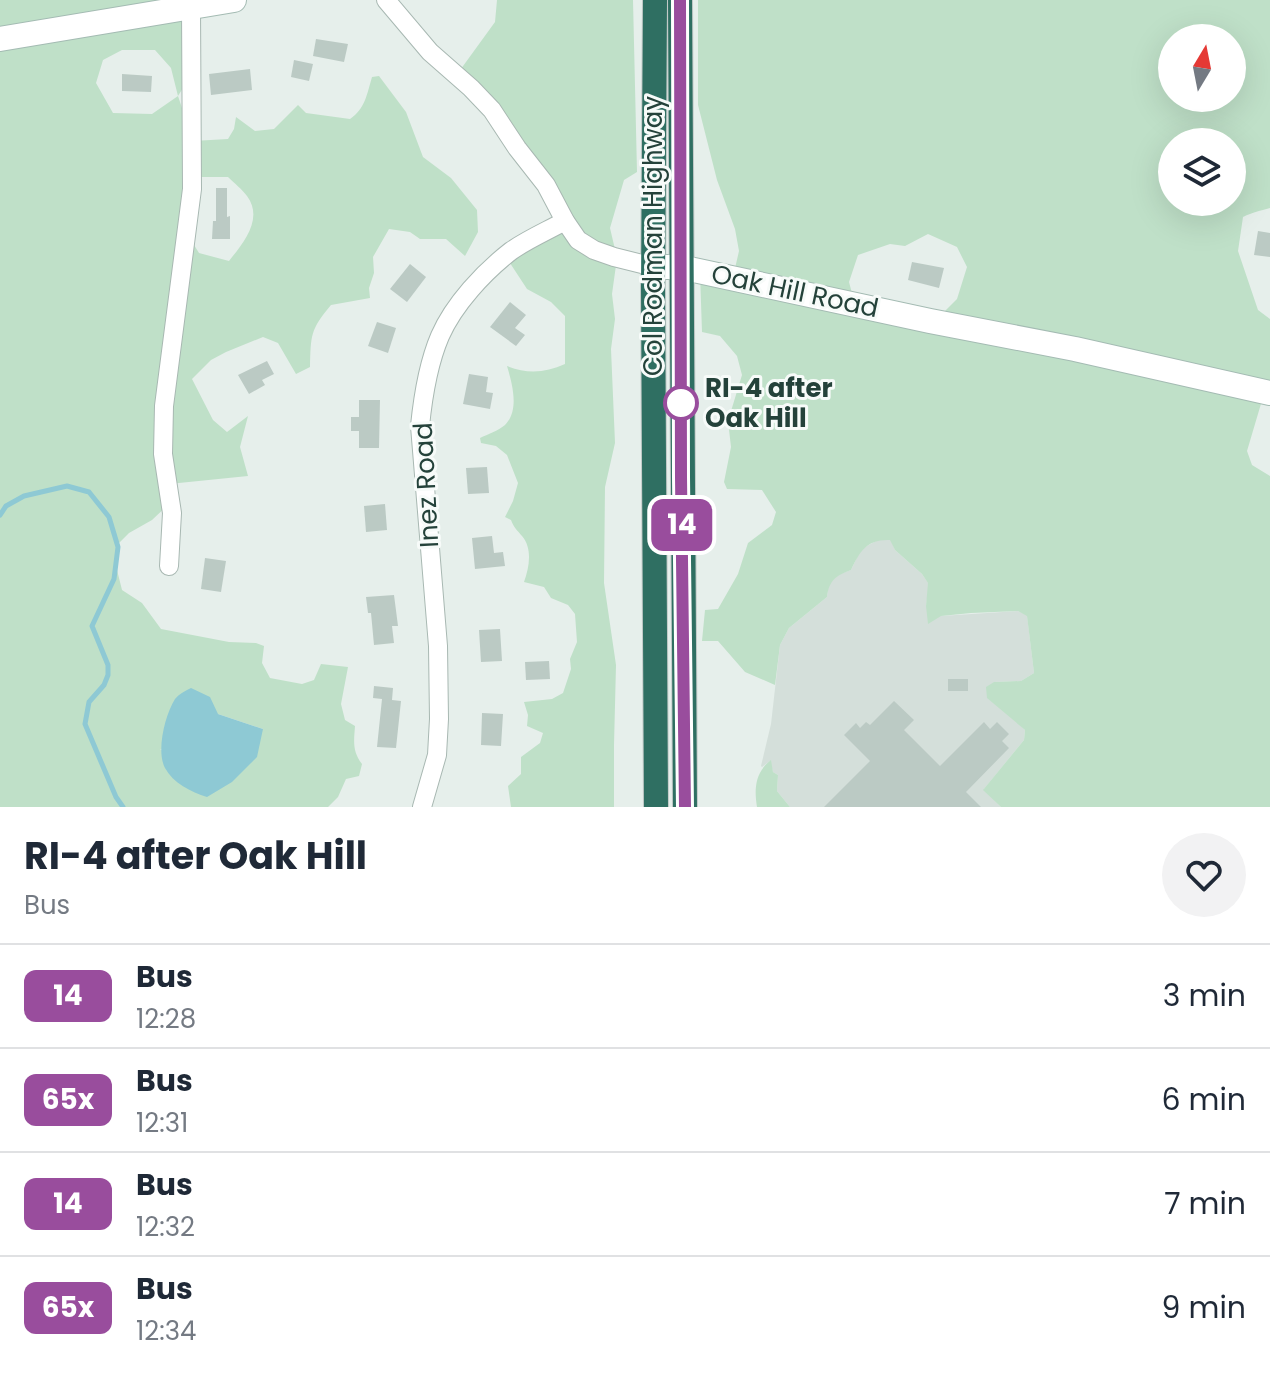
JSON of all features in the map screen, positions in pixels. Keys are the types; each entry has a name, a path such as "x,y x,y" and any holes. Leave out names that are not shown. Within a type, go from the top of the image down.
{"highway":[{"name":"Col Rodman Highway","path":"655,0 656,807"},
{"name":"Col Rodman Highway","path":"680,0 685,807"}],"street":[{"path":"0,39 234,0"},
{"name":"Oak Hill Road","path":"386,0 430,52 492,110 546,185 578,240 594,250 634,263 680,267 1091,352 1270,393"},
{"path":"169,566 172,513 163,454 164,406 192,189 191,8"},
{"name":"Inez Road","path":"422,807 437,755 439,719 438,646 420,426 423,397 439,338 473,288 512,250 565,221"}],"shaded area":[{"path":"880,539 891,540 895,550 922,574 929,584 926,606 941,616 1018,611 1027,615 1034,673 1021,681 994,682 1010,716 1025,730 1024,740 984,789 1001,807 790,807 777,791 778,775 773,772 770,761 761,766 771,724 780,645 789,628 827,597 828,586 837,575 851,570 861,549"}],"green space":[{"path":"0,0 156,0 157,10 183,8 191,75 178,96 193,141 228,139 236,117 255,131 274,129 298,105 306,113 350,119 362,106 372,77 379,76 406,112 423,157 451,178 477,210 478,232 465,256 446,239 420,239 410,232 389,229 373,257 370,298 331,305 313,333 310,367 296,374 278,343 263,337 211,360 192,379 213,420 227,432 248,416 240,447 248,476 169,484 170,503 118,544 116,566 122,590 142,603 161,629 264,646 262,663 270,678 302,684 314,680 321,664 348,667 341,704 345,720 355,726 355,750 362,764 359,776 346,779 338,797 328,807 0,807","holes":["122,50 155,50 171,68 178,96 152,114 113,113 96,83 103,60","195,177 228,177 245,193 252,205 250,230 229,261 199,253 186,232","218,714 263,729 160,750"]},
{"path":"497,0 633,0 637,172 624,180 610,228 617,258 612,294 615,319 611,349 615,443 605,487 604,583 616,665 614,807 511,807 508,786 521,774 521,757 540,743 543,733 527,726 524,702 552,699 563,693 577,642 575,614 568,605 551,598 544,587 524,582 528,547 511,520 505,517 518,483 507,455 496,446 481,443 480,438 496,431 510,419 514,396 507,366 536,371 565,364 565,316 551,302 527,289 506,257 561,221 458,73 495,22"},
{"path":"698,0 1270,0 1270,208 1246,216 1246,128 1158,128 1158,216 1246,216 1238,251 1258,310 1270,319 1270,397 1263,397 1247,451 1252,465 1270,476 1270,807 1001,807 983,790 1024,740 1025,730 987,698 986,687 994,682 1021,681 1034,673 1027,616 1018,611 971,613 941,616 928,624 928,583 895,550 890,540 875,542 865,548 851,570 832,582 827,597 789,628 780,645 775,685 745,672 718,641 702,641 705,610 718,609 738,574 748,543 772,525 776,512 762,490 727,489 724,482 731,447 728,421 742,375 737,356 720,336 702,332 700,273 733,277 739,251 735,229 717,180 698,105","holes":["928,234 957,247 967,267 957,299 936,320 854,301 849,282 858,255 890,244 905,246"]},
{"path":"771,760 773,772 778,775 777,791 790,807 757,807 757,781"}],"water":[{"path":"191,688 210,697 218,714 263,729 257,757 232,782 207,797 178,782 168,773 162,761 163,733 168,714 175,699"}],"building":[{"path":"316,39 348,44 344,62 313,56"},
{"path":"294,60 313,64 309,81 291,77"},
{"path":"250,69 252,90 211,95 209,74"},
{"path":"122,74 152,76 151,92 122,91"},
{"path":"216,188 227,188 230,239 212,239 213,221 216,221"},
{"path":"1258,231 1270,233 1270,257 1254,255"},
{"path":"912,262 944,268 939,288 908,280"},
{"path":"410,264 426,277 407,302 390,289"},
{"path":"510,302 526,315 515,328 525,335 516,346 490,327"},
{"path":"377,322 396,328 388,353 368,346"},
{"path":"267,361 274,374 262,380 265,385 249,394 238,375"},
{"path":"469,374 488,377 486,392 493,393 490,409 463,404"},
{"path":"359,400 380,400 379,448 359,448 359,431 351,431 351,417 359,417"},
{"path":"487,467 489,493 468,494 466,468"},
{"path":"385,504 387,530 366,532 364,506"},
{"path":"492,536 494,553 503,552 505,566 475,569 472,538"},
{"path":"205,558 226,561 221,592 201,589"},
{"path":"394,595 398,626 392,626 394,643 374,645 366,597"},
{"path":"500,629 502,661 481,662 479,630"},
{"path":"549,661 550,679 526,680 525,662"},
{"path":"948,679 968,679 968,691 948,691"},
{"path":"374,686 393,688 392,700 401,701 396,748 377,747 382,699 373,698"},
{"path":"894,701 914,720 904,730 940,766 984,722 990,729 997,722 1009,734 1002,741 1009,748 966,792 981,807 824,807 870,761 844,735 856,723 860,728 866,722 870,725"},
{"path":"482,713 503,714 501,746 481,745"}],"waterway":[{"path":"0,515 6,506 24,496 67,486 89,492 109,517 118,547 114,579 92,626 108,665 108,675 104,685 89,702 85,724 123,807"}],"bus line":[{"name":"14","path":"680,0 685,807"}],"place":[{"name":"RI-4 after Oak Hill","path":"681,403"}]}
